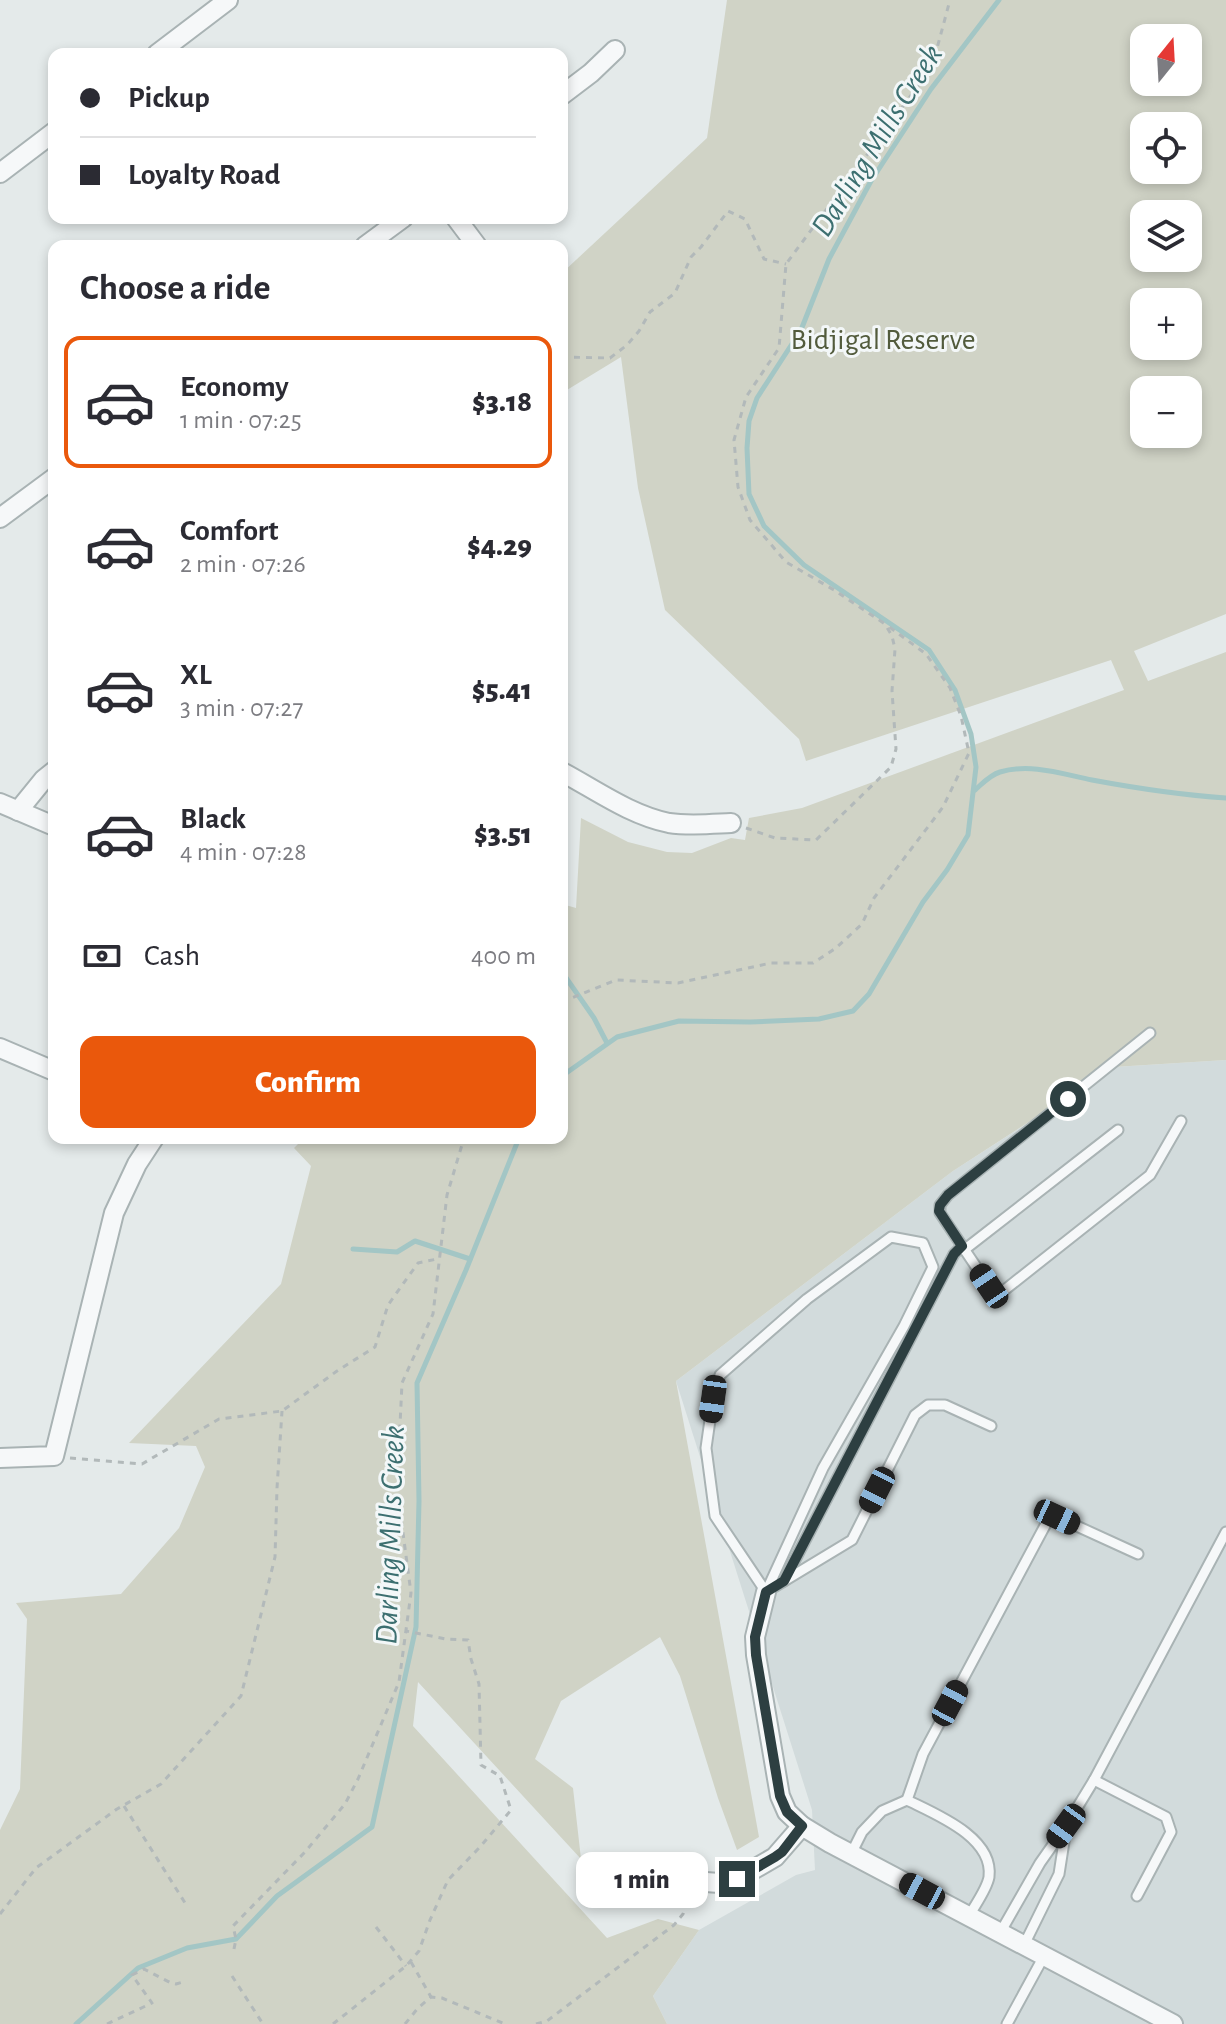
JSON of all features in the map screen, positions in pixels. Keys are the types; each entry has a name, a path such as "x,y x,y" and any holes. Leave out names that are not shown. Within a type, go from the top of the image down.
{"street":[{"path":"165,48 228,0"},
{"path":"568,90 615,50"},
{"path":"0,173 48,137"},
{"path":"373,240 395,224"},
{"path":"0,518 48,482"},
{"path":"568,775 653,819 681,824 731,823"},
{"path":"18,811 48,776"},
{"path":"0,803 48,824"},
{"path":"0,1048 48,1068"},
{"path":"0,1458 54,1456 114,1213 150,1144"},
{"path":"766,1592 755,1637 756,1655 780,1796 787,1812 802,1826 851,1854 1173,2024"},
{"path":"693,1881 719,1883 737,1879 782,1852 802,1826"}],"lane":[{"path":"1150,1033 944,1198 939,1211 989,1286 1002,1292 1150,1175 1181,1121"},
{"path":"784,1581 954,1254 1118,1130"},
{"path":"891,1237 923,1243 933,1267 904,1326 823,1468 766,1592 715,1516 706,1448 720,1375 807,1299 891,1237"},
{"path":"766,1592 852,1540 915,1415 928,1405 945,1405 991,1426"},
{"path":"851,1854 862,1832 882,1811 907,1800 923,1754 1048,1520 1057,1517 1138,1554"},
{"path":"1000,1933 1040,1863 1094,1780 1226,1532"},
{"path":"1094,1780 1166,1817 1170,1824 1171,1832 1137,1896"},
{"path":"907,1800 957,1825 979,1846 988,1862 989,1879 969,1916"},
{"path":"1024,1945 1059,1874 1066,1826"},
{"path":"1007,2024 1044,1956"}],"path":[{"path":"568,1000 616,980 678,983 771,963 813,963 836,948 862,924 874,898 943,807 969,753 961,716 950,688 926,654 834,590 786,562 750,520 738,487 734,440 746,397 779,348 786,264 932,67 950,0"},
{"path":"568,357 610,358 627,345 650,312 675,293 691,257 728,211 745,219 764,259 786,264"},
{"path":"731,823 775,838 816,840 891,767 896,749 892,691 895,649 885,624"},
{"path":"234,1949 236,1939 233,1926 305,1852 345,1804 399,1682 411,1593 397,1488 402,1383 433,1314 447,1195 462,1144"},
{"path":"54,1456 142,1464 219,1419 282,1411 375,1347 388,1305 418,1263 438,1259"},
{"path":"0,1914 36,1868 161,1784 241,1696 275,1557 282,1411"},
{"path":"333,2024 406,1966 419,1951 448,1880 511,1810 500,1776 481,1765 479,1684 468,1640 406,1631"},
{"path":"124,1806 187,1906"},
{"path":"536,2024 547,2021 674,1925 683,1914 693,1881"},
{"path":"376,1927 406,1966"},
{"path":"411,1960 431,1997"},
{"path":"107,2024 152,2003 132,1975 144,1969 171,1983 183,1982"},
{"path":"232,1976 263,2024"},
{"path":"405,2024 431,1997"},
{"path":"431,1997 442,1998 505,2024"}],"shaded area":[{"path":"1226,1060 1226,2024 667,2024 653,1996 699,1930 796,1875 815,1870 812,1810 676,1381 953,1171 1115,1067"}],"green space":[{"name":"Bidjigal Reserve","path":"727,0 1226,0 1226,614 1134,651 1148,681 1226,652 1226,1060 1114,1067 953,1171 676,1381 759,1837 737,1850 680,1676 660,1637 561,1701 535,1759 573,1788 581,1859 418,1682 413,1726 607,1938 658,1919 699,1930 653,1996 667,2024 0,2024 0,1830 20,1789 27,1619 16,1603 121,1594 179,1528 205,1467 196,1446 129,1443 281,1284 311,1166 294,1148 298,1144 568,1144 568,906 576,908 581,818 628,842 667,852 692,853 731,838 745,840 749,818 802,808 1124,690 1111,660 806,761 799,739 665,610 638,488 621,357 568,389 568,267 707,138"}],"waterway":[{"name":"Darling Mills Creek","path":"568,1072 617,1037 679,1021 819,1019 853,1011 869,994 923,902 968,835 976,767 971,734 955,690 929,650 804,565 764,526 749,494 747,448 749,421 757,398 801,330 829,259 871,181 931,89 999,0"},
{"path":"975,790 996,773 1023,769 1046,770 1159,791 1226,798"},
{"path":"568,981 607,1043"},
{"name":"Darling Mills Creek","path":"76,2024 138,1968 187,1948 236,1939 277,1896 372,1827 416,1627 419,1501 417,1383 517,1144"},
{"path":"353,1249 397,1252 415,1241 470,1259"}],"route":[{"path":"737,1879 782,1852 802,1826 787,1812 780,1796 756,1655 755,1637 766,1592 784,1581 954,1254 962,1246 939,1211 944,1198 1068,1099"}]}
